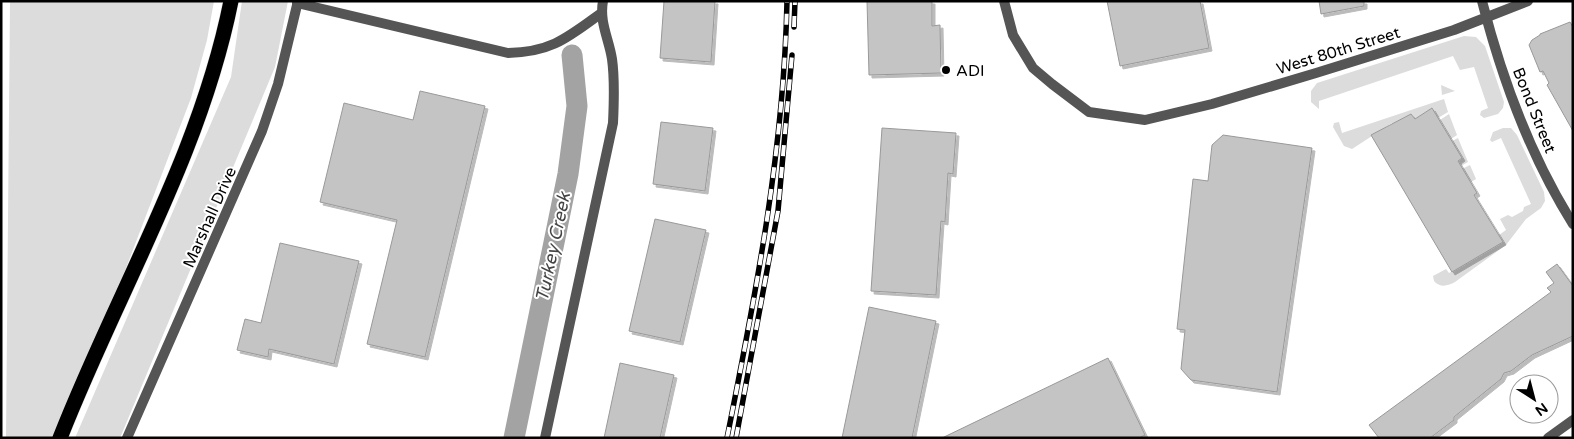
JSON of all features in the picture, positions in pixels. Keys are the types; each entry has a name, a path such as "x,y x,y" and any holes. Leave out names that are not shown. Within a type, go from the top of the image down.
{"highway":[{"path":"60,438 190,140 221,49 231,1"}],"street":[{"path":"545,438 613,123 612,58 600,14 603,1"},
{"name":"West 80th Street","path":"1004,1 1013,35 1033,68 1089,112 1145,120 1212,104 1316,73 1486,18 1528,1"},
{"name":"Bond Street","path":"1482,1 1507,85 1524,128 1545,173 1573,224"},
{"path":"298,2 508,53 527,53 548,47 565,38 600,14"},
{"name":"Marshall Drive","path":"127,438 262,131 278,84 298,2"},
{"path":"1548,438 1573,420"}],"shaded area":[{"path":"10,1 214,1 207,40 191,98 61,438 6,438"},
{"path":"242,1 288,1 275,67 120,438 75,438 231,77"},
{"path":"1464,36 1476,37 1485,46 1504,102 1503,108 1498,114 1484,118 1480,115 1481,111 1488,108 1474,67 1460,70 1453,56 1319,101 1319,109 1311,102 1311,91 1317,83"},
{"path":"1441,85 1455,91 1442,95"},
{"path":"1444,99 1448,112 1438,118 1432,108 1415,119 1411,114 1393,125 1392,123 1352,149 1344,146 1333,127 1334,123 1339,122 1342,133"},
{"path":"1449,114 1457,135 1451,139 1440,120"},
{"path":"1503,128 1511,128 1517,135 1544,192 1545,201 1541,208 1526,219 1506,245 1455,282 1439,285 1434,281 1433,276 1446,269 1449,273 1503,242 1499,235 1506,230 1500,219 1508,215 1512,217 1531,204 1501,138 1492,142 1490,140 1493,132"},
{"path":"1458,138 1468,162 1461,166 1458,161 1462,158 1452,141"},
{"path":"1470,165 1476,179 1471,182 1462,169"}],"building":[{"path":"664,1 715,1 711,62 660,58"},
{"path":"867,1 932,1 932,26 940,25 941,73 869,75"},
{"path":"1107,1 1200,1 1209,48 1120,66"},
{"path":"1319,1 1364,1 1364,6 1321,14"},
{"path":"1570,22 1573,27 1573,131 1547,85 1549,83 1543,71 1540,72 1529,45 1540,34"},
{"path":"420,91 485,106 425,357 367,344 397,220 320,202 344,103 413,120"},
{"path":"1432,108 1462,158 1458,161 1477,193 1474,195 1503,242 1452,272 1371,135 1411,114 1415,119"},
{"path":"661,122 713,128 705,191 653,184"},
{"path":"882,128 956,133 953,174 948,173 945,222 941,221 936,295 871,291"},
{"path":"1223,135 1312,148 1277,392 1191,380 1181,369 1185,330 1177,329 1193,179 1208,181 1212,145"},
{"path":"655,219 706,230 680,342 629,331"},
{"path":"280,243 359,261 334,364 269,349 268,357 237,350 245,319 261,323"},
{"path":"1557,264 1573,286 1573,336 1532,355 1511,371 1504,373 1501,379 1430,438 1379,438 1369,425 1551,292 1547,288 1554,283 1546,272"},
{"path":"869,307 936,321 912,438 842,438"},
{"path":"1108,358 1145,435 1139,438 942,438"},
{"path":"620,363 674,375 660,438 604,438"}],"waterway":[{"name":"Turkey Creek","path":"514,438 568,174 577,106 572,55"}],"railway":[{"path":"727,438 767,221 780,111 787,1"},
{"path":"794,27 795,1"},
{"path":"736,438 778,211 792,55"}],"place":[{"name":"ADI","path":"946,70"}]}
